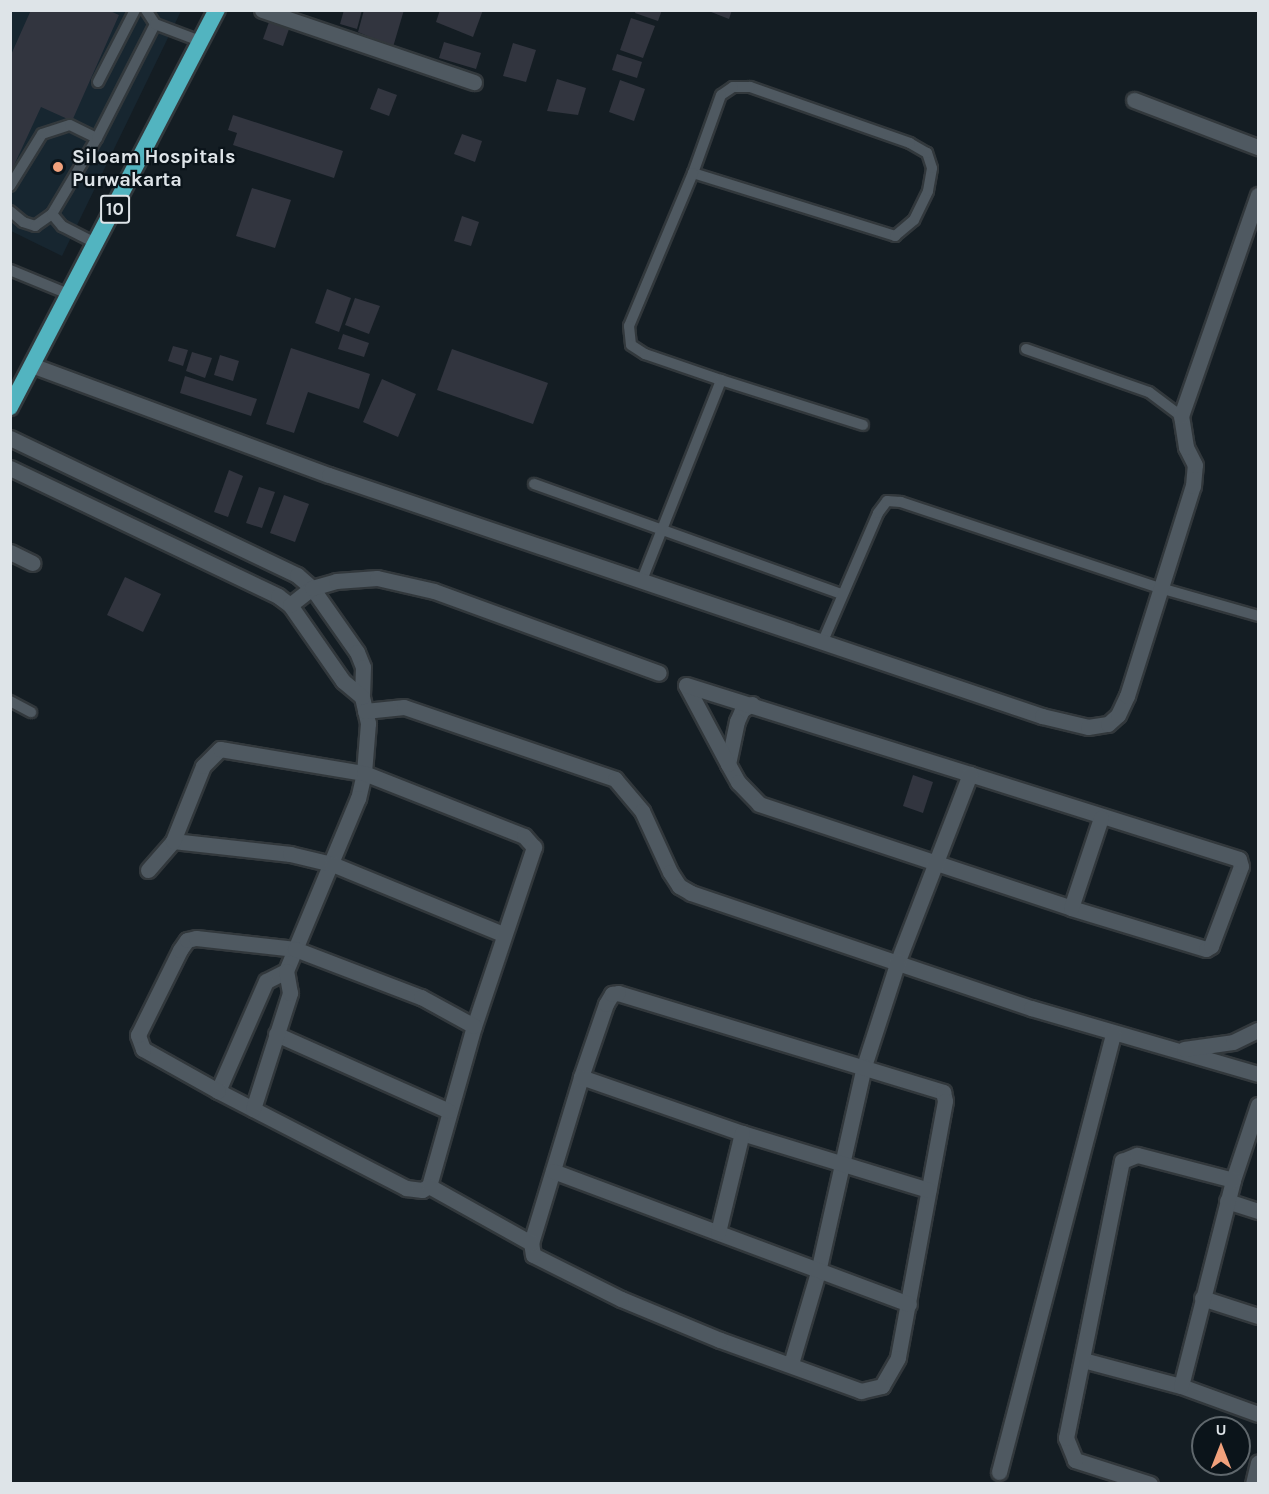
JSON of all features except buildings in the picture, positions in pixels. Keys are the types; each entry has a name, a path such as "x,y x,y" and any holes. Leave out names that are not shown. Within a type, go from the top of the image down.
{"highway":[{"name":"10","path":"10,407 34,366 217,10"}],"street":[{"path":"262,10 474,82"},
{"path":"1134,100 1258,147"},
{"path":"34,366 329,475 1042,716 1088,727 1108,724 1118,715 1127,696 1193,486 1195,465 1186,447 1181,416 1258,195"},
{"path":"10,438 297,575 312,588 357,651 366,679 364,773 332,864 286,971 290,993 253,1109"},
{"path":"10,468 171,544 290,605 338,675 364,704 404,707 615,779 642,811 680,886 717,902 1113,1034 1258,1074"},
{"path":"171,544 184,521"},
{"path":"10,552 33,563"},
{"path":"290,605 312,588 356,578 377,578 422,589 659,673"},
{"path":"686,685 752,704 1101,818 1239,859 1240,866 1213,942 1206,949 1071,908 936,861 759,804 738,782 686,685"},
{"path":"728,764 737,721 742,710 752,704"},
{"path":"148,870 173,841 203,766 220,749 364,773 531,841 532,855 503,934 474,1026 429,1186"},
{"path":"791,1364 818,1272 844,1164 864,1066 898,961 970,774"},
{"path":"1071,908 1101,818"},
{"path":"173,841 250,848 332,864 503,934"},
{"path":"474,1026 421,997 295,949 196,938 187,940 180,950 138,1035 143,1049 218,1091 406,1188 414,1191 429,1186 531,1243"},
{"path":"218,1091 266,981 286,971"},
{"path":"618,993 864,1066 943,1092 909,1304 898,1358 890,1377 873,1391 861,1391 720,1340 540,1262 531,1251 531,1243 581,1077 606,1004 618,993"},
{"path":"1170,1050 1212,1047 1258,1030"},
{"path":"276,1034 449,1111"},
{"path":"999,1472 1113,1034"},
{"path":"581,1077 742,1133 928,1190"},
{"path":"1181,1386 1227,1201 1233,1180 1253,1135 1258,1105"},
{"path":"718,1232 742,1133"},
{"path":"1150,1484 1075,1460 1069,1451 1066,1438 1122,1161 1137,1155 1233,1180"},
{"path":"553,1171 818,1272 909,1304"},
{"path":"1227,1201 1258,1211"},
{"path":"1202,1298 1258,1316"},
{"path":"1083,1360 1181,1386 1258,1414"},
{"path":"1253,1484 1258,1463"}],"lane":[{"path":"98,82 135,10"},
{"path":"146,10 155,24 201,41"},
{"path":"10,211 23,222 35,226 52,214 97,138 155,24"},
{"path":"693,173 895,236 914,220 928,191 932,168 927,153 910,143 750,87 733,87 721,95 693,173 629,326 631,345 645,354 863,425"},
{"path":"10,186 36,141 52,128 70,125 97,138"},
{"path":"52,214 62,226 97,244"},
{"path":"10,270 70,295"},
{"path":"1026,349 1149,392 1181,416"},
{"path":"642,580 721,380"},
{"path":"534,484 842,594"},
{"path":"823,641 878,513 887,501 901,502 1160,588 1258,616"},
{"path":"10,700 32,712"}],"shaded area":[{"name":"Siloam Hospitals Purwakarta","path":"10,11 181,11 62,256 11,231"}],"place":[{"name":"Siloam Hospitals Purwakarta","path":"58,167"}]}
